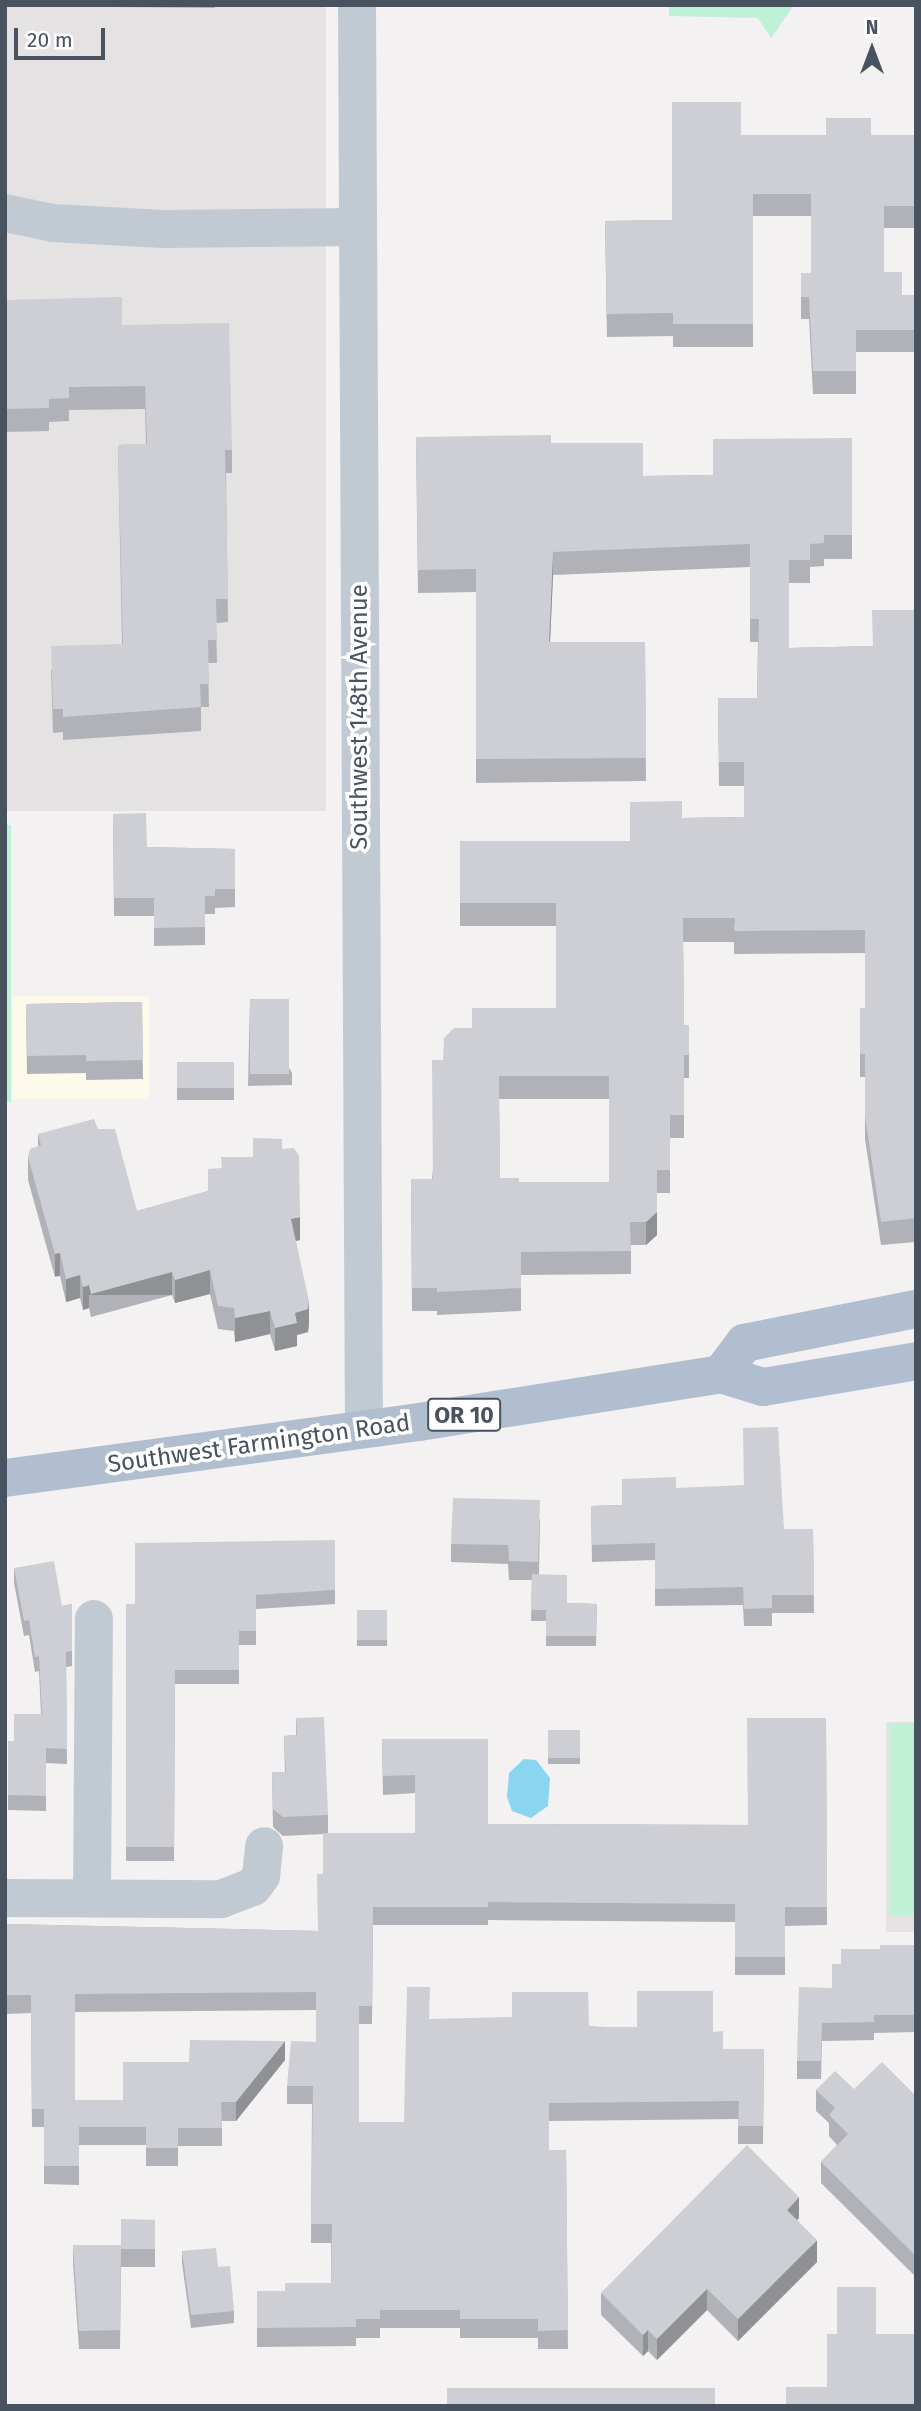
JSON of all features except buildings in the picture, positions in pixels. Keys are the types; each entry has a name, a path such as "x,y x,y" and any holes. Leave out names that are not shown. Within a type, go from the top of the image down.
{"main road":[{"path":"721,1374 744,1343 916,1309"},
{"name":"Southwest Farmington Road","path":"5,1478 365,1428 721,1374 763,1388 916,1361"}],"street":[{"name":"Southwest 148th Avenue","path":"356,5 365,1428"},
{"path":"5,214 52,223 163,229 357,227"},
{"path":"92,1896 94,1619"},
{"path":"5,1898 92,1896 221,1899 243,1893 261,1876 264,1846"}],"shaded area":[{"path":"5,5 326,5 326,811 5,811"},
{"path":"12,996 149,996 149,1099 12,1099"},
{"path":"886,1722 916,1722 916,1932 886,1932"}],"green space":[{"path":"669,5 794,5 771,38 758,18 669,16"},
{"path":"5,825 11,825 11,1102 5,1102"},
{"path":"889,1723 916,1723 916,1916 889,1916"}],"water":[{"path":"524,1759 536,1760 550,1778 548,1806 531,1818 512,1811 507,1797 509,1773"}]}
